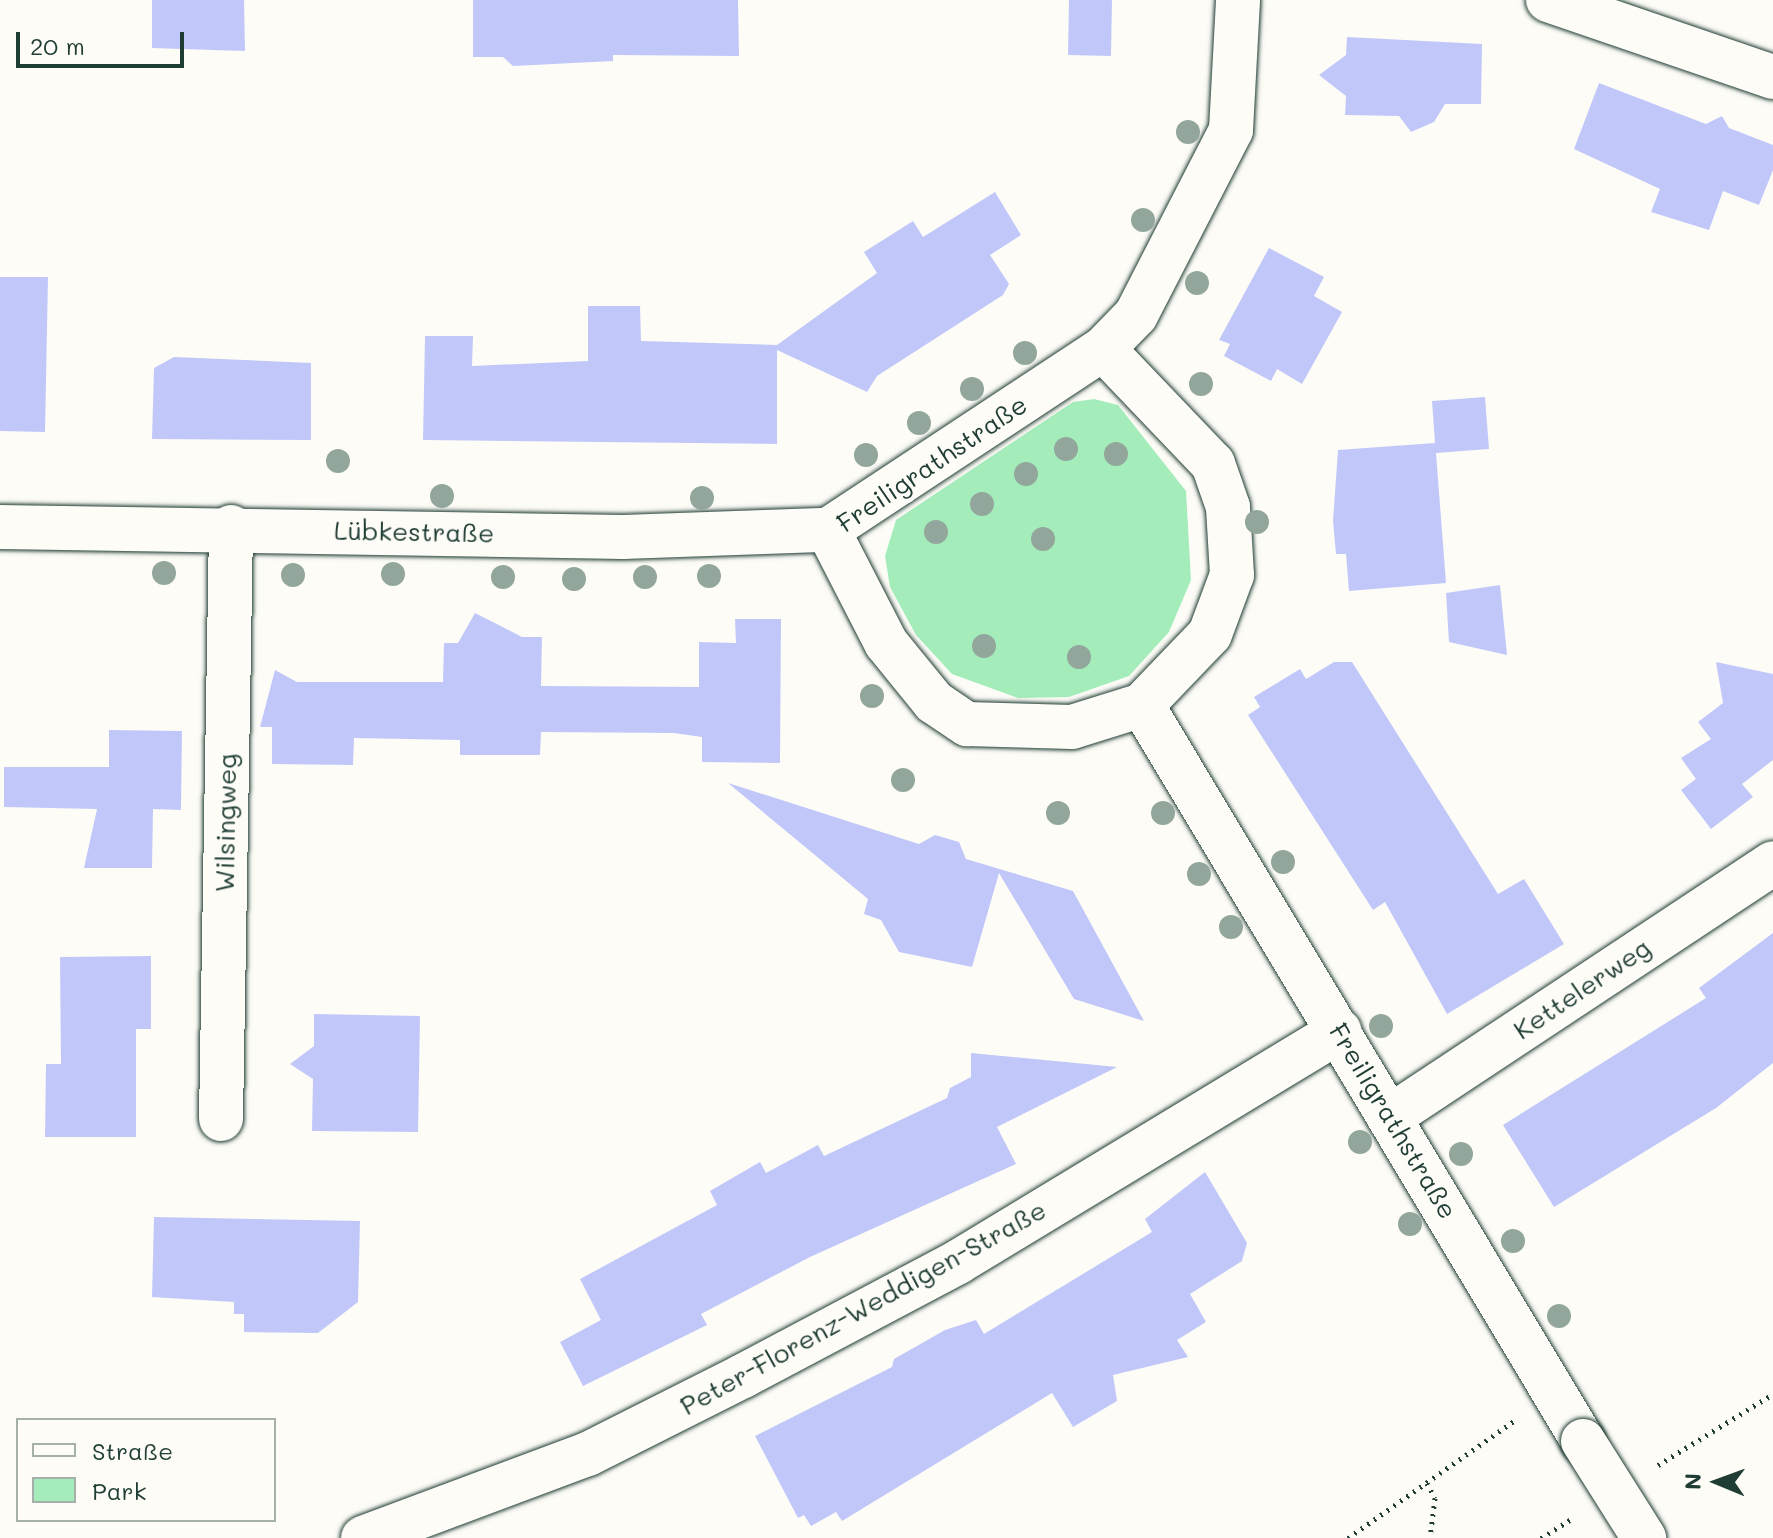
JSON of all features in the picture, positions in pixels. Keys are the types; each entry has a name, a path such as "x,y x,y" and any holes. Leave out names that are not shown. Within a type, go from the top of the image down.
{"street":[{"name":"Freiligrathstraße","path":"1103,349 1213,464 1228,507 1232,575 1210,634 1142,705 1072,727 967,724 934,702 886,643 828,530 1103,349 1136,315 1231,130 1238,0"},
{"path":"1548,0 1773,77"},
{"name":"Lübkestraße","path":"0,527 231,527 623,537 828,530"},
{"name":"Wilsingweg","path":"221,1119 231,527"},
{"name":"Freiligrathstraße","path":"1142,705 1644,1538"},
{"name":"Kettelerweg","path":"1391,1116 1773,863"},
{"name":"Peter-Florenz-Weddigen-Straße","path":"363,1538 588,1454 743,1376 958,1262 1340,1031"}],"path":[{"path":"1348,1538 1528,1411"},
{"path":"1427,1483 1435,1498 1430,1538"}],"green space":[{"path":"1094,399 1118,405 1186,491 1191,580 1169,632 1129,676 1069,697 1018,698 952,674 916,635 890,587 885,556 896,520 1073,402"}],"building":[{"path":"152,0 244,0 245,51 152,48"},
{"path":"473,0 738,0 739,56 613,55 613,61 513,66 503,57 473,57"},
{"path":"1069,0 1112,0 1111,56 1068,55"},
{"path":"1347,37 1482,44 1481,104 1445,104 1434,122 1411,132 1399,116 1345,115 1346,96 1319,75 1346,55"},
{"path":"1599,83 1706,124 1722,116 1729,128 1773,145 1773,170 1759,205 1723,191 1709,230 1651,212 1660,189 1574,149"},
{"path":"995,192 1021,235 990,255 1009,284 1003,295 877,376 867,392 777,350 777,444 423,440 425,336 473,336 472,366 588,361 588,306 640,306 641,341 777,345 877,273 864,252 913,221 923,237"},
{"path":"1269,248 1324,277 1314,296 1342,312 1302,384 1277,369 1271,381 1224,356 1230,344 1219,340"},
{"path":"0,277 48,277 45,432 0,431"},
{"path":"174,357 311,363 311,440 152,439 154,368"},
{"path":"1485,397 1489,449 1436,453 1446,583 1349,591 1346,554 1336,554 1333,521 1338,450 1435,443 1432,401"},
{"path":"1500,585 1507,655 1449,642 1446,593"},
{"path":"475,613 522,637 542,637 541,686 699,687 699,642 736,643 735,619 781,619 780,763 702,762 702,737 674,733 541,732 540,755 460,755 460,740 354,738 353,765 272,764 272,727 260,727 275,670 297,682 443,682 444,643 458,643"},
{"path":"1334,662 1352,662 1498,894 1524,879 1564,944 1447,1014 1385,902 1373,910 1248,715 1260,707 1254,697 1300,669 1306,679"},
{"path":"1716,662 1773,674 1773,760 1742,784 1753,797 1711,829 1681,790 1696,779 1681,758 1711,739 1698,722 1723,703"},
{"path":"109,730 182,731 181,810 153,809 152,868 84,868 97,809 4,807 4,767 109,767"},
{"path":"728,783 919,844 935,835 959,842 966,859 1073,891 1144,1021 1074,999 999,873 972,967 899,952 881,920 864,914 868,899"},
{"path":"1773,933 1773,1063 1716,1108 1554,1207 1503,1125 1706,998 1699,988"},
{"path":"151,956 151,1029 136,1029 136,1137 45,1137 46,1064 61,1064 60,957"},
{"path":"314,1014 420,1016 418,1132 312,1131 313,1079 290,1064 314,1046"},
{"path":"971,1053 1117,1067 997,1127 1016,1164 810,1257 701,1314 707,1325 583,1386 560,1342 601,1320 580,1279 717,1205 710,1191 760,1162 766,1173 818,1145 824,1156 947,1098 950,1088 971,1077"},
{"path":"1205,1172 1247,1243 1242,1261 1190,1294 1206,1322 1177,1340 1188,1357 1113,1375 1117,1401 1073,1427 1052,1393 842,1521 836,1512 811,1526 804,1515 798,1518 755,1436 892,1367 894,1359 945,1330 976,1320 984,1334 1152,1232 1145,1219"},
{"path":"154,1217 360,1221 358,1302 318,1333 244,1332 244,1314 234,1314 234,1302 152,1297"}]}
